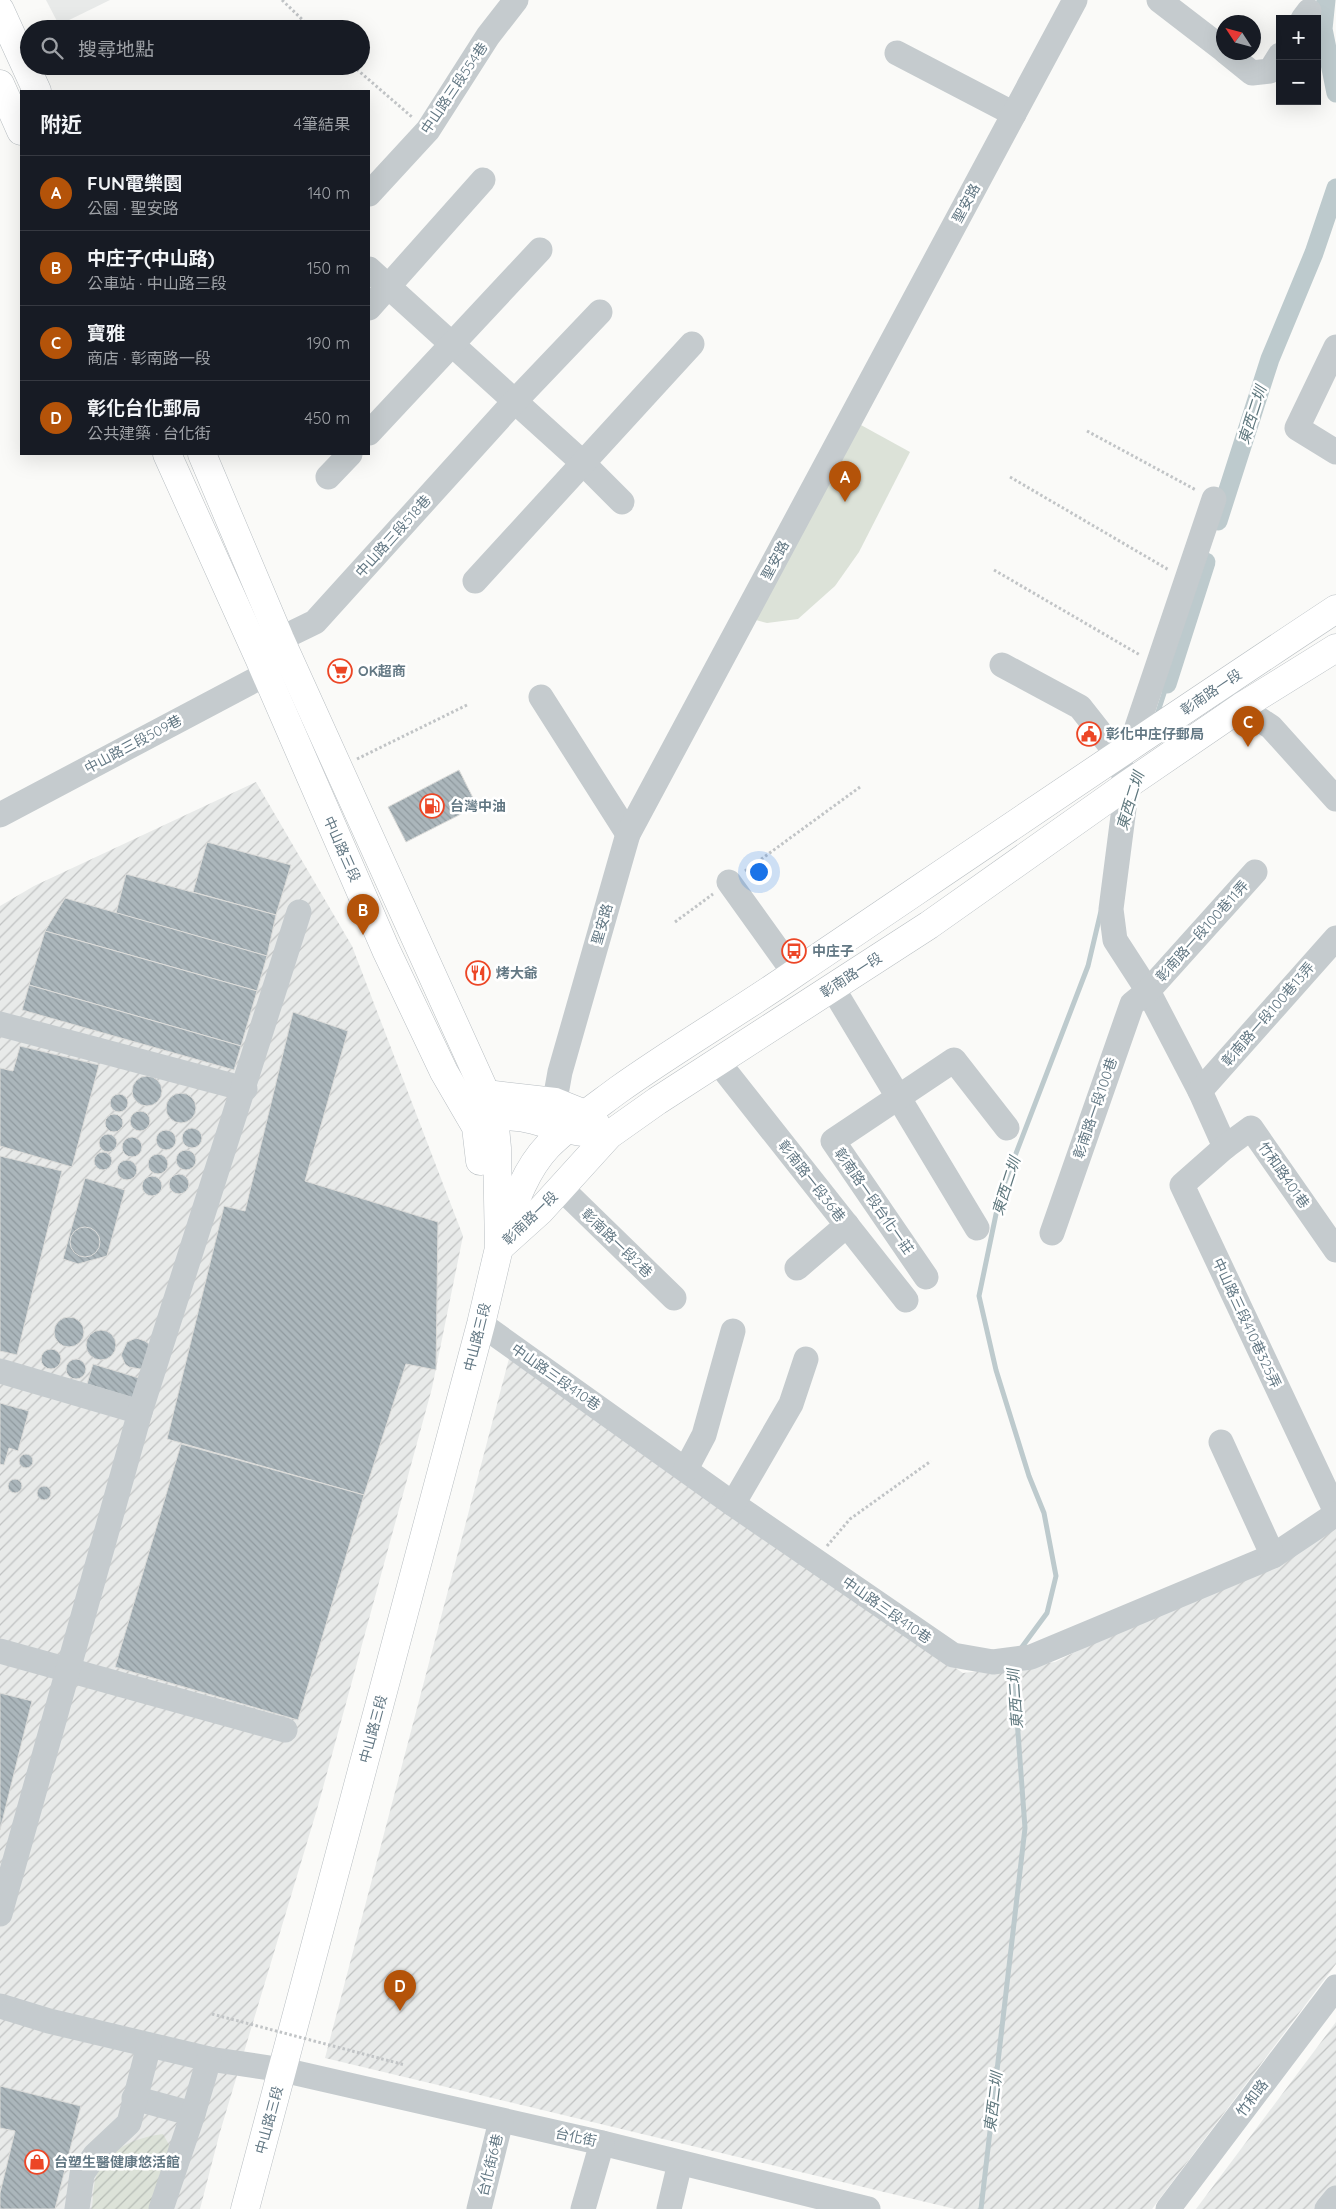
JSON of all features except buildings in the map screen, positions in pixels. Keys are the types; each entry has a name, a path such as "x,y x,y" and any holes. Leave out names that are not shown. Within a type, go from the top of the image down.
{"main road":[{"path":"0,10 20,54"},
{"path":"30,75 37,90"},
{"path":"0,84 20,129"},
{"name":"中山路三段","path":"167,455 263,666 386,950 444,1072 480,1111"},
{"name":"中山路三段","path":"202,455 280,639 339,768 480,1111 499,1182 499,1248 481,1324 245,2209"},
{"name":"彰南路一段","path":"499,1248 516,1199 529,1174 561,1123 795,974 1117,754 1336,609"},
{"name":"彰南路一段","path":"499,1248 540,1211 609,1135 944,915 1127,785 1242,707 1336,648"},
{"path":"480,1111 512,1118 561,1123 609,1135"}],"street":[{"name":"中山路三段554巷","path":"370,193 428,130 488,36 516,0"},
{"name":"聖安路","path":"561,1123 560,1072 628,834 1075,0"},
{"path":"1159,0 1216,45"},
{"path":"897,53 1014,114"},
{"path":"1235,60 1252,73 1270,71 1277,60"},
{"path":"370,307 483,180"},
{"path":"370,432 540,250"},
{"path":"370,271 583,463 622,502"},
{"name":"中山路三段518巷","path":"263,666 280,639 314,622 515,401 600,312"},
{"path":"475,581 692,344"},
{"path":"1336,347 1297,428 1336,452"},
{"path":"328,477 349,455"},
{"path":"1117,754 1134,733 1214,499"},
{"name":"中山路三段509巷","path":"0,814 263,666"},
{"path":"1002,666 1080,707 1117,754 1127,785 1111,909 1115,940 1148,991 1200,1091 1225,1147"},
{"path":"1220,686 1242,707 1271,727 1336,799"},
{"path":"541,696 628,834"},
{"name":"彰南路一段100巷11弄","path":"1148,991 1255,872"},
{"path":"729,882 795,974"},
{"path":"0,1914 140,1412 300,912"},
{"name":"彰南路一段100巷13弄","path":"1200,1091 1336,938"},
{"path":"832,987 977,1228"},
{"name":"彰南路一段100巷","path":"1052,1233 1132,1004 1148,991"},
{"path":"0,1024 244,1089"},
{"name":"彰南路一段台化一莊","path":"926,1276 833,1141 954,1060 1008,1128"},
{"name":"彰南路一段36巷","path":"718,1062 906,1300"},
{"name":"竹和路401巷","path":"1225,1147 1251,1128 1336,1250"},
{"name":"中山路三段410巷325弄","path":"1225,1147 1182,1184 1336,1513"},
{"name":"彰南路一段2巷","path":"561,1188 674,1298"},
{"path":"797,1268 847,1226"},
{"name":"中山路三段410巷","path":"481,1324 733,1504 953,1655 993,1662 1031,1657 1273,1556 1336,1513"},
{"path":"686,1469 704,1435 733,1331"},
{"path":"733,1504 791,1404 806,1358"},
{"path":"0,1371 140,1412"},
{"path":"1221,1442 1273,1556"},
{"path":"0,1651 285,1730"},
{"name":"竹和路","path":"1168,2209 1336,1987"},
{"name":"台化街","path":"0,2006 49,2022 209,2059 283,2070 602,2143 835,2204 868,2209"},
{"path":"77,2209 82,2174 95,2155 129,2123 149,2045"},
{"path":"161,2209 193,2114 209,2059"},
{"path":"134,2098 193,2114"},
{"name":"台化街6巷","path":"479,2209 501,2121"},
{"path":"584,2209 602,2143"},
{"path":"669,2209 680,2163"},
{"path":"1327,2209 1336,2198"}],"path":[{"path":"282,0 303,20"},
{"path":"363,75 428,130"},
{"path":"1087,431 1214,499"},
{"path":"1010,477 1186,580"},
{"path":"994,570 1158,666"},
{"path":"339,768 469,704"},
{"path":"675,922 860,787"},
{"path":"816,1560 850,1519 931,1461"},
{"path":"212,2014 405,2065"}],"shaded area":[{"path":"46,0 110,0 69,20 56,20"},
{"path":"850,419 910,452 859,552 835,586 798,619 767,623 745,617"},
{"path":"256,782 352,946 463,1236 432,1388 318,1806 220,2132 200,2209 0,2209 0,906 34,886"},
{"path":"511,1351 811,1571 963,1673 1055,1662 1336,1524 1336,1964 1152,2209 955,2209 325,2058"},
{"path":"1336,2022 1336,2209 1196,2209"},
{"path":"163,2134 173,2152 156,2209 92,2209 96,2177 106,2159 123,2146 132,2142"}],"waterway":[{"name":"東西二圳","path":"1326,0 1323,29 1336,93"},
{"name":"東西二圳","path":"1218,521 1270,359 1314,253 1336,188"},
{"name":"東西二圳","path":"1167,684 1206,562"},
{"name":"東西二圳","path":"1156,718 1167,684"},
{"name":"東西二圳","path":"1019,1651 1047,1613 1056,1576 1044,1513 1029,1476 996,1370 979,1296 1000,1195 1088,966 1101,911"},
{"name":"東西二圳","path":"981,2209 1025,1828 1013,1665"}],"place":[{"name":"FUN電樂園","path":"845,502"},
{"name":"OK超商","path":"340,671"},
{"name":"彰化中庄仔郵局","path":"1089,734"},
{"name":"寶雅","path":"1248,747"},
{"name":"台灣中油","path":"432,806"},
{"name":"中庄子(中山路)","path":"363,935"},
{"name":"中庄子","path":"794,951"},
{"name":"烤大爺","path":"478,973"},
{"name":"彰化台化郵局","path":"400,2011"},
{"name":"台塑生醫健康悠活館","path":"37,2162"}]}
